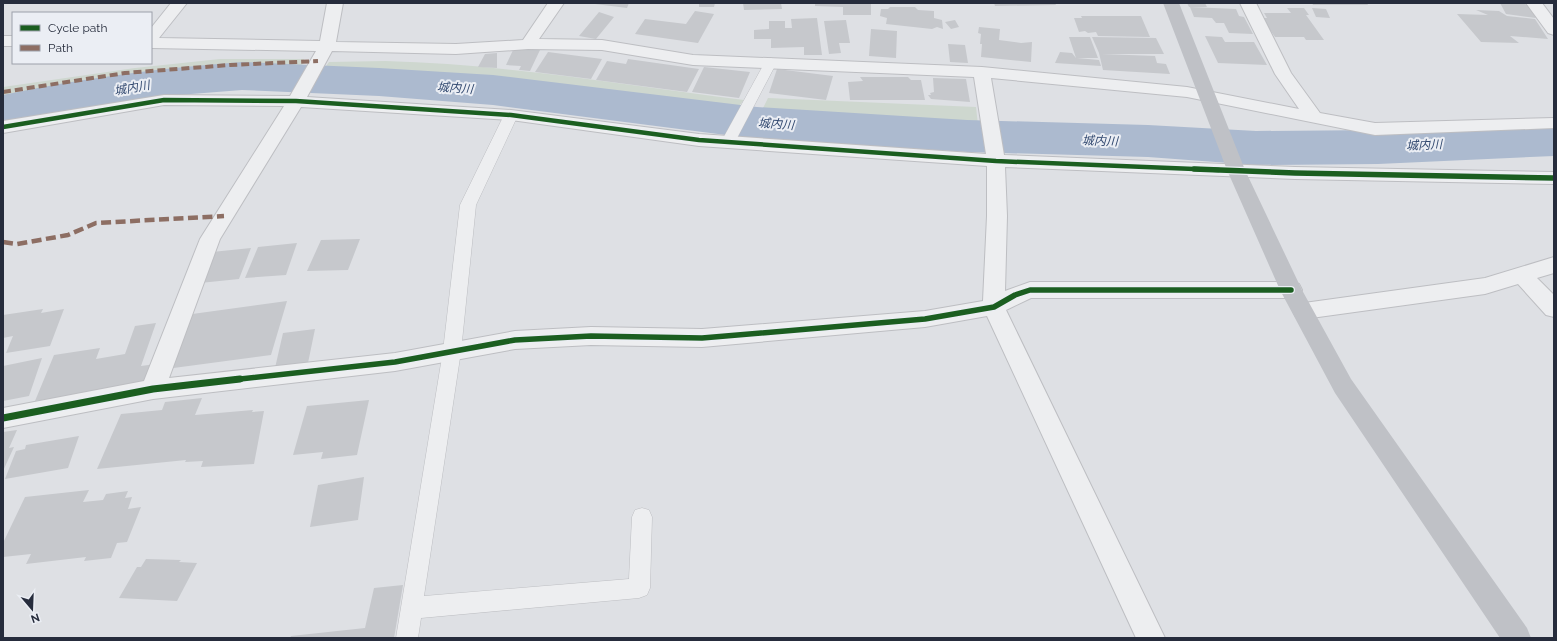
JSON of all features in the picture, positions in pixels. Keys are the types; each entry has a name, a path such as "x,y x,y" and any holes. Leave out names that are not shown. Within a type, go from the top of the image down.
{"street":[{"path":"152,37 179,3"},
{"path":"153,389 210,239 299,95 327,45 335,3"},
{"path":"528,44 556,3"},
{"path":"1171,3 1206,97 1236,170 1291,290 1304,311 1343,386 1517,638"},
{"path":"1248,3 1283,74 1314,117"},
{"path":"1534,3 1554,30"},
{"path":"152,43 327,45 456,49 528,44 602,45 693,60 772,62 982,72 1187,92 1206,97 1375,129 1554,123"},
{"path":"982,72 996,161 997,216 994,307 1151,638"},
{"path":"3,127 107,108 164,100 299,95 511,115 728,142 996,161 1236,170 1554,178"},
{"path":"1304,311 1485,286 1554,266"},
{"path":"1523,276 1554,309"},
{"path":"3,418 153,389 395,362 515,340 591,336 702,338 925,319 994,307 1015,295 1030,290 1291,290"}],"lane":[{"path":"728,142 772,62"},
{"path":"407,638 452,351 468,205 511,115"},
{"path":"411,608 639,588 642,517"}],"shaded area":[{"path":"220,59 304,59 300,72 221,74 146,82 3,105 3,87 135,68"},
{"path":"385,61 475,66 744,100 735,111 569,90 421,76 321,73 329,62"},
{"path":"768,98 976,107 978,125 760,114"}],"building":[{"path":"587,3 629,3 627,8"},
{"path":"699,3 715,3 714,7 699,7"},
{"path":"743,3 781,3 782,9 744,10"},
{"path":"815,3 871,3 871,15 843,15 843,7 815,6"},
{"path":"994,3 1055,3 1056,5 995,6"},
{"path":"1187,3 1205,3 1207,7 1189,7"},
{"path":"1312,3 1367,3 1368,5 1313,5"},
{"path":"1500,3 1522,3 1528,5 1536,18 1506,14"},
{"path":"890,7 915,7 918,10 934,11 934,18 942,20 943,29 937,27 932,29 886,24 887,18 880,16 881,9 888,9"},
{"path":"1190,7 1236,9 1239,16 1244,17 1253,34 1229,33 1224,23 1216,23 1212,18 1194,17"},
{"path":"1287,8 1304,8 1309,15 1306,15 1324,40 1306,40 1304,37 1275,37 1262,18 1267,18 1264,13 1291,13"},
{"path":"1312,8 1326,9 1330,18 1316,17"},
{"path":"1476,10 1499,11 1507,16 1535,19 1548,39 1510,36 1519,43 1481,42 1457,14 1488,15"},
{"path":"695,11 714,14 698,43 635,34 645,19 686,24"},
{"path":"599,12 614,17 596,39 579,36"},
{"path":"1081,16 1141,16 1150,37 1098,36 1096,32 1079,32 1074,18 1082,18"},
{"path":"817,18 822,55 804,55 804,47 771,48 771,39 754,39 754,30 769,29 769,21 785,21 785,28 792,28 791,19"},
{"path":"846,20 850,43 839,43 841,53 829,54 824,21"},
{"path":"955,20 959,27 951,29 945,22"},
{"path":"979,27 1000,29 999,40 1021,43 1032,42 1031,62 981,57 982,44 980,44 981,34 978,33"},
{"path":"871,29 897,31 896,58 869,56"},
{"path":"1205,36 1222,37 1225,42 1254,42 1267,65 1218,63"},
{"path":"1069,37 1090,37 1098,58 1077,58 1099,60 1101,66 1055,63 1060,52 1072,53 1076,58"},
{"path":"1092,37 1156,38 1164,54 1102,54 1155,56 1157,63 1166,64 1170,74 1103,70 1099,53"},
{"path":"948,44 965,45 968,63 950,62"},
{"path":"514,48 540,50 530,71 519,70 521,66 506,65"},
{"path":"548,52 602,59 591,79 535,72"},
{"path":"497,53 497,68 478,67 485,54"},
{"path":"628,59 699,69 687,92 596,80 607,61 626,64"},
{"path":"704,67 750,72 739,98 692,92"},
{"path":"777,69 833,76 826,100 769,93"},
{"path":"860,77 908,77 911,80 921,80 925,100 850,100 848,82 863,81"},
{"path":"933,78 966,79 970,102 931,99 928,95 931,95 930,93 934,92"},
{"path":"360,239 348,270 307,271 321,240"},
{"path":"297,243 286,275 245,278 258,247"},
{"path":"251,248 239,279 200,283 212,252"},
{"path":"287,301 271,355 166,369 185,315"},
{"path":"43,309 41,313 64,309 50,346 6,353 13,336 3,338 3,315"},
{"path":"156,323 141,366 156,364 150,383 35,401 54,355 100,348 96,359 125,354 135,326"},
{"path":"315,329 308,363 275,368 283,333"},
{"path":"42,358 29,396 3,401 3,366"},
{"path":"202,398 195,415 253,410 252,412 264,411 254,464 201,467 203,461 185,462 186,460 97,469 121,414 162,410 165,402"},
{"path":"369,400 357,455 321,459 323,452 293,455 307,406"},
{"path":"17,430 9,448 14,447 3,471 3,432"},
{"path":"79,436 68,468 5,479 16,451 25,449 26,445"},
{"path":"364,477 358,520 310,527 318,485"},
{"path":"89,490 83,502 103,500 106,494 128,491 125,498 132,497 128,509 141,507 127,542 117,543 111,558 84,561 86,557 26,564 31,554 3,557 3,543 25,497"},
{"path":"146,559 181,560 179,562 197,563 177,601 119,598 137,567 141,567"},
{"path":"403,585 394,638 290,638 291,636 365,628 374,588"}],"waterway":[{"name":"城内川","path":"3,110 44,101 166,82 242,76 379,82 493,90 757,123 967,136 1148,141 1256,148 1378,147 1554,140"}],"marked path":[{"path":"3,92 125,73 230,65 318,61"},
{"path":"3,242 17,244 68,235 96,223 224,216"}],"cycle path":[{"path":"3,127 114,107 164,100 296,101 511,115 699,140 996,161 1295,173 1554,178"},
{"path":"3,418 153,389 395,362 515,340 591,336 702,338 925,319 994,307 1015,295 1030,290 1291,290"}]}
